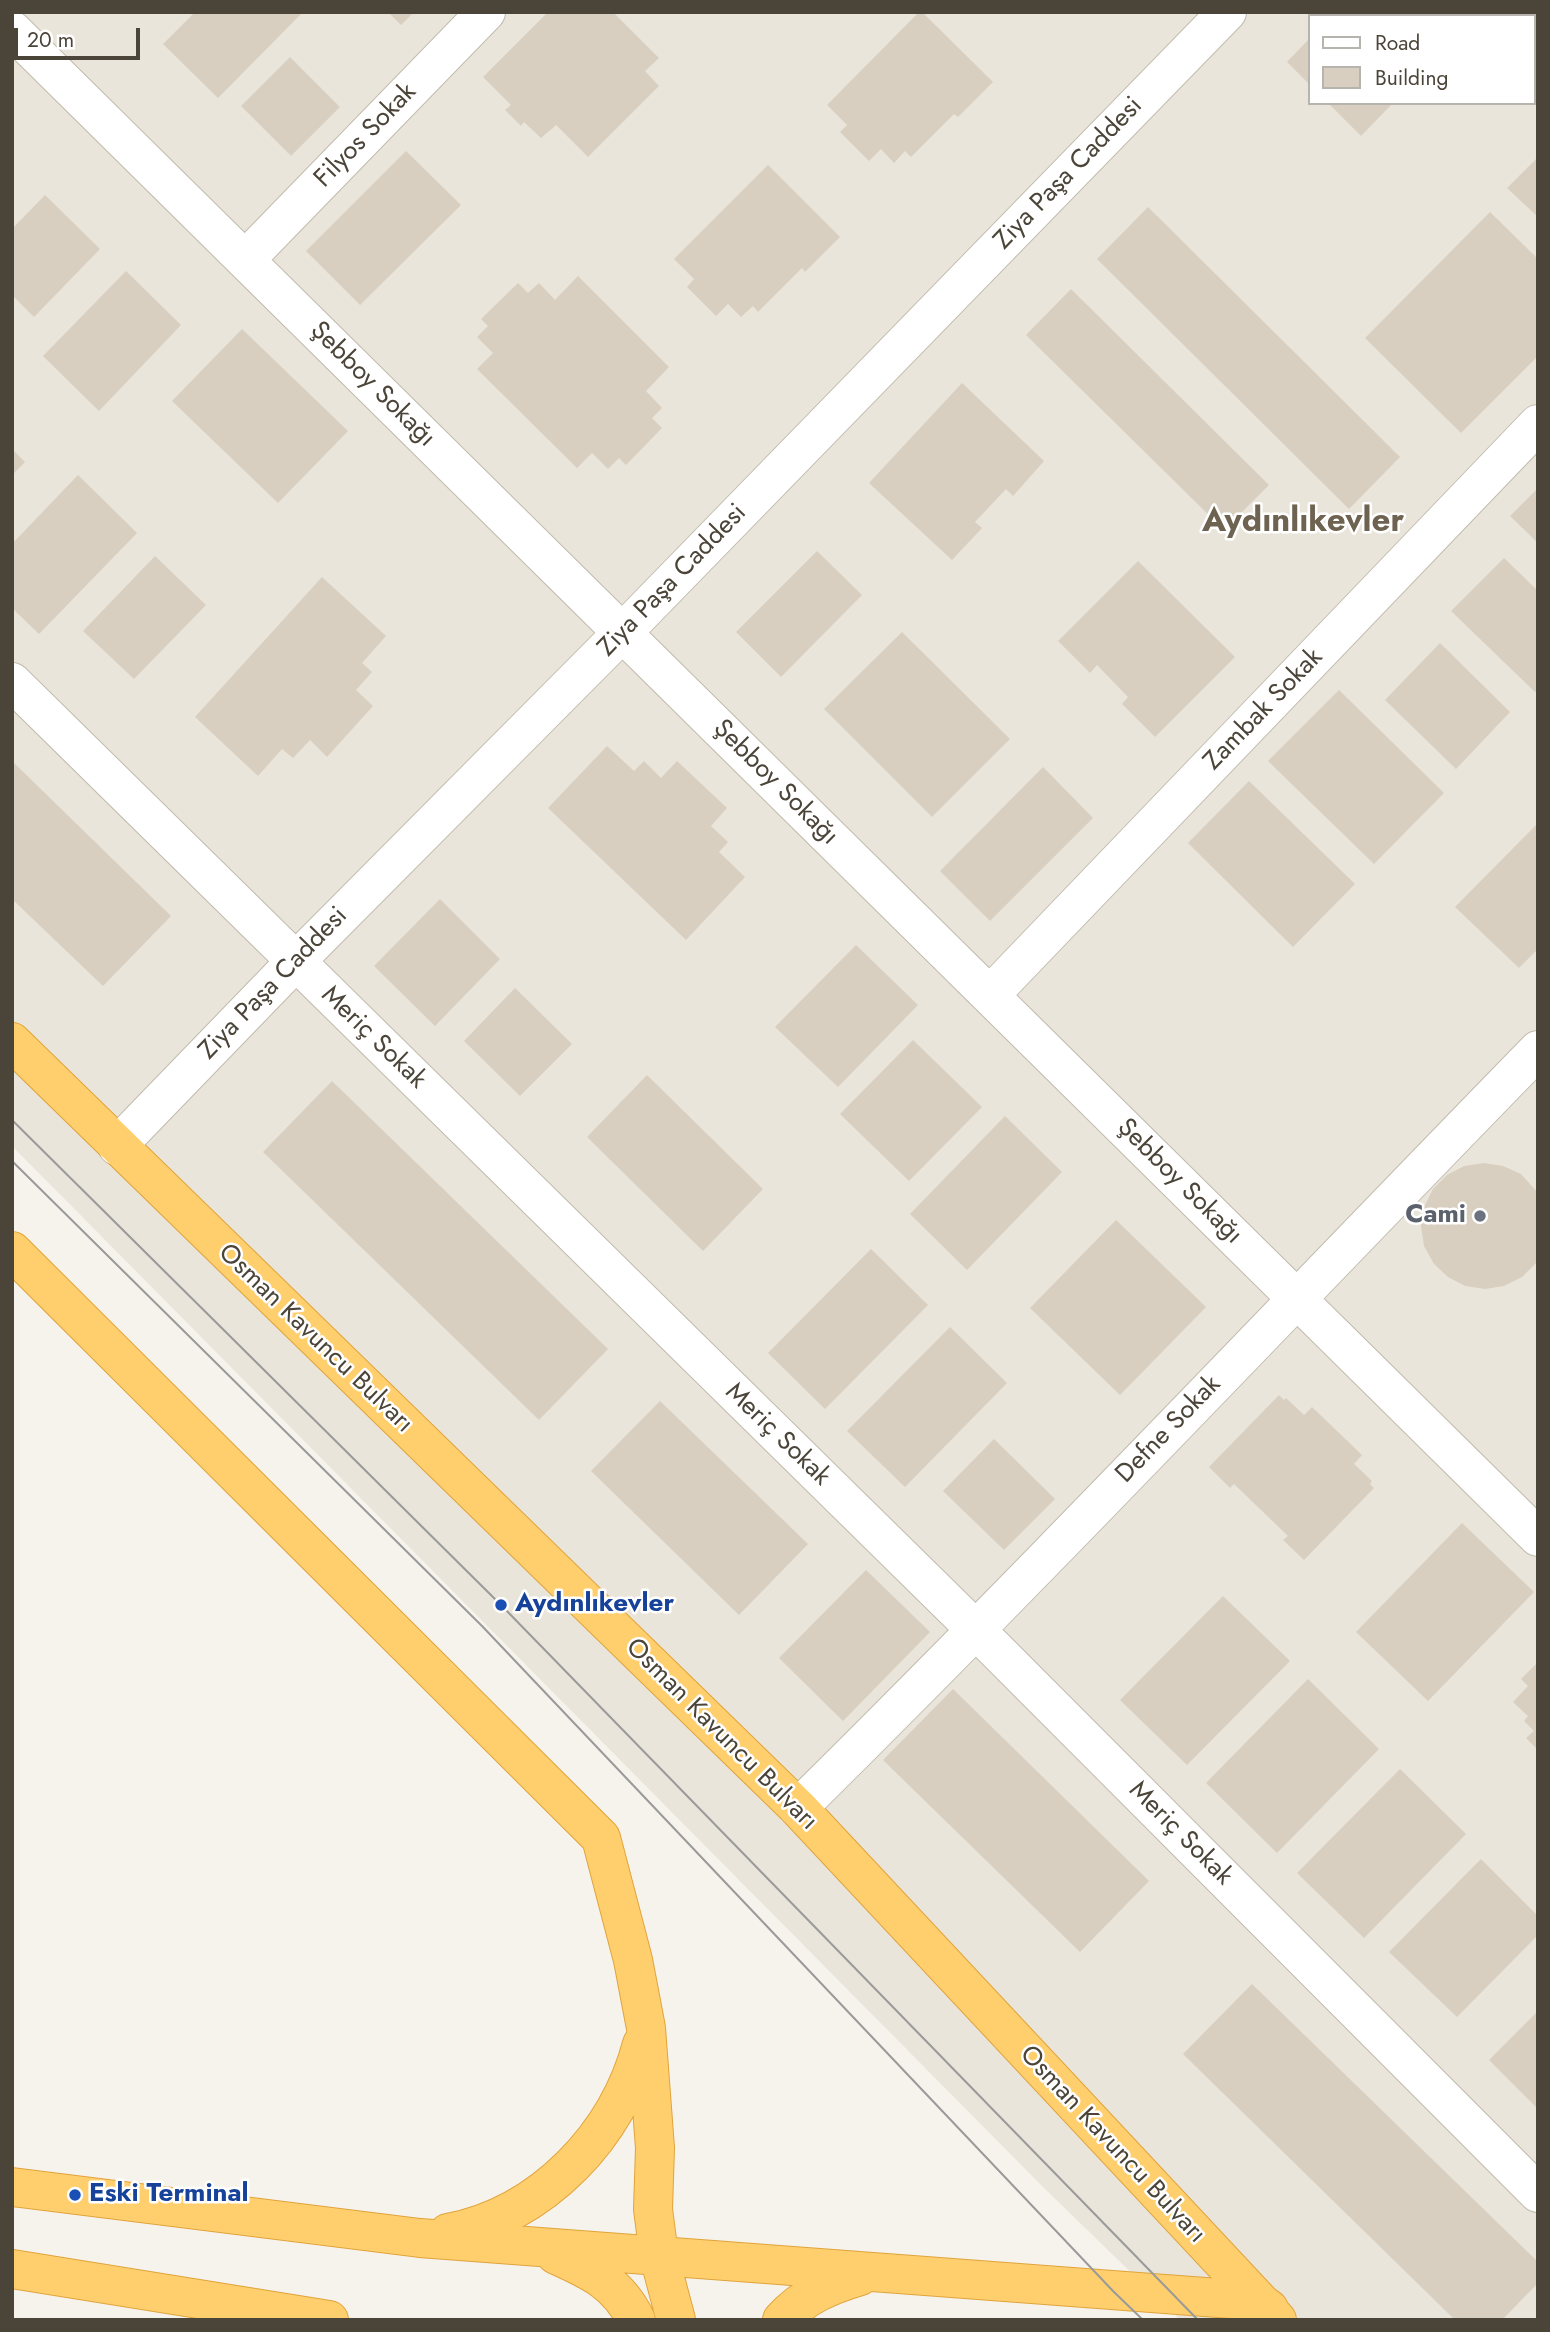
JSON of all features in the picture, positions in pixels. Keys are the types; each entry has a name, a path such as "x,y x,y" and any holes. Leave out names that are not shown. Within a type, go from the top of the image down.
{"highway":[{"name":"Osman Kavuncu Bulvarı","path":"12,1042 798,1808 1273,2314"},
{"path":"12,1251 601,1838 633,1960 646,2028 655,2148 653,2209 659,2256 676,2320"},
{"path":"419,2238 457,2231 493,2219 527,2201 558,2179 584,2154 606,2126 624,2095 637,2063 646,2028"},
{"path":"12,2187 419,2238 890,2273 1273,2314"},
{"path":"536,2247 596,2272 627,2301 636,2320"},
{"path":"12,2269 329,2320"},
{"path":"782,2320 807,2298 833,2284 861,2276 890,2273"}],"street":[{"name":"Filyos Sokak","path":"245,260 486,12"},
{"name":"Ziya Paşa Caddesi","path":"117,1146 1227,12"},
{"name":"Şebboy Sokağı","path":"12,30 1538,1537"},
{"name":"Zambak Sokak","path":"990,995 1538,424"},
{"name":"Meriç Sokak","path":"12,681 977,1631 1538,2193"},
{"name":"Defne Sokak","path":"798,1808 977,1631 1538,1050"}],"shaded area":[{"path":"12,12 1538,12 1538,2320 1180,2320 1045,2189 12,1146"}],"building":[{"path":"195,12 303,12 218,98 163,44"},
{"path":"388,12 414,12 401,25"},
{"path":"548,12 613,12 659,58 645,71 659,86 588,157 556,125 541,138 524,122 521,126 505,110 511,105 483,77"},
{"path":"919,12 993,82 958,117 954,114 911,157 905,151 894,163 881,149 869,161 840,132 847,125 827,105"},
{"path":"1438,12 1440,14 1334,14"},
{"path":"1308,40 1308,83 1287,62"},
{"path":"290,57 340,107 291,156 241,106"},
{"path":"1330,105 1391,105 1361,136"},
{"path":"406,151 461,205 360,305 306,251"},
{"path":"1538,157 1538,217 1507,188"},
{"path":"768,165 840,237 805,272 802,268 758,312 753,306 741,317 728,304 716,316 687,287 694,279 674,259"},
{"path":"45,195 100,249 34,317 12,295 12,229"},
{"path":"1148,207 1400,457 1349,509 1097,259"},
{"path":"1490,212 1538,259 1538,356 1461,433 1365,338"},
{"path":"126,271 181,325 99,411 43,356"},
{"path":"578,276 669,367 646,391 662,408 652,418 662,428 626,465 619,458 608,469 592,453 577,468 477,369 493,353 477,337 488,326 481,319 518,283 528,293 539,283 555,300"},
{"path":"1071,289 1269,485 1224,530 1026,335"},
{"path":"242,329 348,431 278,503 172,401"},
{"path":"962,383 1044,461 1013,496 1006,489 975,522 982,528 952,560 869,483"},
{"path":"12,449 25,462 12,475"},
{"path":"78,475 137,533 39,634 12,608 12,544"},
{"path":"1538,488 1538,543 1510,516"},
{"path":"817,551 862,595 781,677 736,632"},
{"path":"155,556 206,605 134,679 83,631"},
{"path":"1504,558 1538,591 1538,689 1535,692 1451,611"},
{"path":"1138,561 1235,657 1155,737 1122,704 1128,697 1097,665 1090,673 1058,641"},
{"path":"322,577 386,636 362,663 372,672 356,690 373,706 327,757 310,740 293,758 282,749 258,776 195,717"},
{"path":"902,632 1010,739 932,817 824,709"},
{"path":"1440,643 1510,712 1456,769 1385,700"},
{"path":"1339,690 1444,793 1374,864 1268,761"},
{"path":"607,746 634,771 644,761 661,778 677,761 727,808 711,826 728,842 719,852 745,877 686,940 548,808"},
{"path":"12,761 171,916 103,986 12,899"},
{"path":"1043,767 1093,818 990,921 940,871"},
{"path":"1249,781 1355,884 1293,947 1188,843"},
{"path":"1538,823 1538,949 1519,968 1455,907"},
{"path":"440,899 500,959 435,1026 374,966"},
{"path":"856,945 918,1005 838,1087 775,1027"},
{"path":"515,988 572,1044 520,1096 464,1041"},
{"path":"913,1040 982,1107 909,1181 840,1114"},
{"path":"647,1075 763,1189 703,1251 587,1137"},
{"path":"332,1081 608,1349 539,1420 263,1152"},
{"path":"1005,1116 1062,1172 967,1270 910,1214"},
{"name":"Cami","path":"1484,1163 1503,1166 1521,1174 1538,1193 1536,1263 1522,1277 1504,1286 1485,1289 1465,1286 1448,1277 1434,1264 1424,1246 1421,1226 1424,1207 1433,1189 1447,1175 1464,1166"},
{"path":"1116,1220 1206,1307 1120,1395 1030,1308"},
{"path":"871,1249 928,1305 825,1409 768,1353"},
{"path":"950,1327 1007,1383 905,1487 847,1431"},
{"path":"1279,1395 1304,1415 1312,1407 1362,1455 1354,1464 1372,1481 1370,1484 1374,1488 1304,1560 1283,1540 1288,1536 1234,1484 1230,1488 1209,1467"},
{"path":"660,1401 808,1544 739,1615 591,1471"},
{"path":"994,1439 1055,1499 1004,1550 943,1491"},
{"path":"1462,1523 1534,1592 1428,1701 1356,1632"},
{"path":"866,1570 930,1632 843,1721 779,1658"},
{"path":"1223,1596 1290,1661 1187,1765 1120,1700"},
{"path":"1538,1662 1538,1750 1526,1738 1534,1731 1524,1721 1528,1716 1513,1702 1528,1686 1521,1679"},
{"path":"1308,1679 1379,1749 1277,1853 1206,1783"},
{"path":"953,1689 1149,1881 1080,1952 883,1760"},
{"path":"1400,1769 1466,1834 1364,1938 1297,1873"},
{"path":"1481,1859 1538,1916 1538,1935 1457,2017 1389,1952"},
{"path":"1252,1984 1538,2262 1538,2283 1502,2320 1455,2320 1183,2054"},
{"path":"1538,2011 1538,2109 1489,2060"}],"tram line":[{"path":"12,1120 501,1605 1198,2320"},
{"path":"12,1161 482,1626 1143,2320"}],"place":[{"name":"Cami","path":"1480,1216"},
{"name":"Aydınlıkevler","path":"501,1605"},
{"name":"Eski Terminal","path":"75,2195"}],"district":[{"name":"Aydınlıkevler","path":"1303,523"}]}
